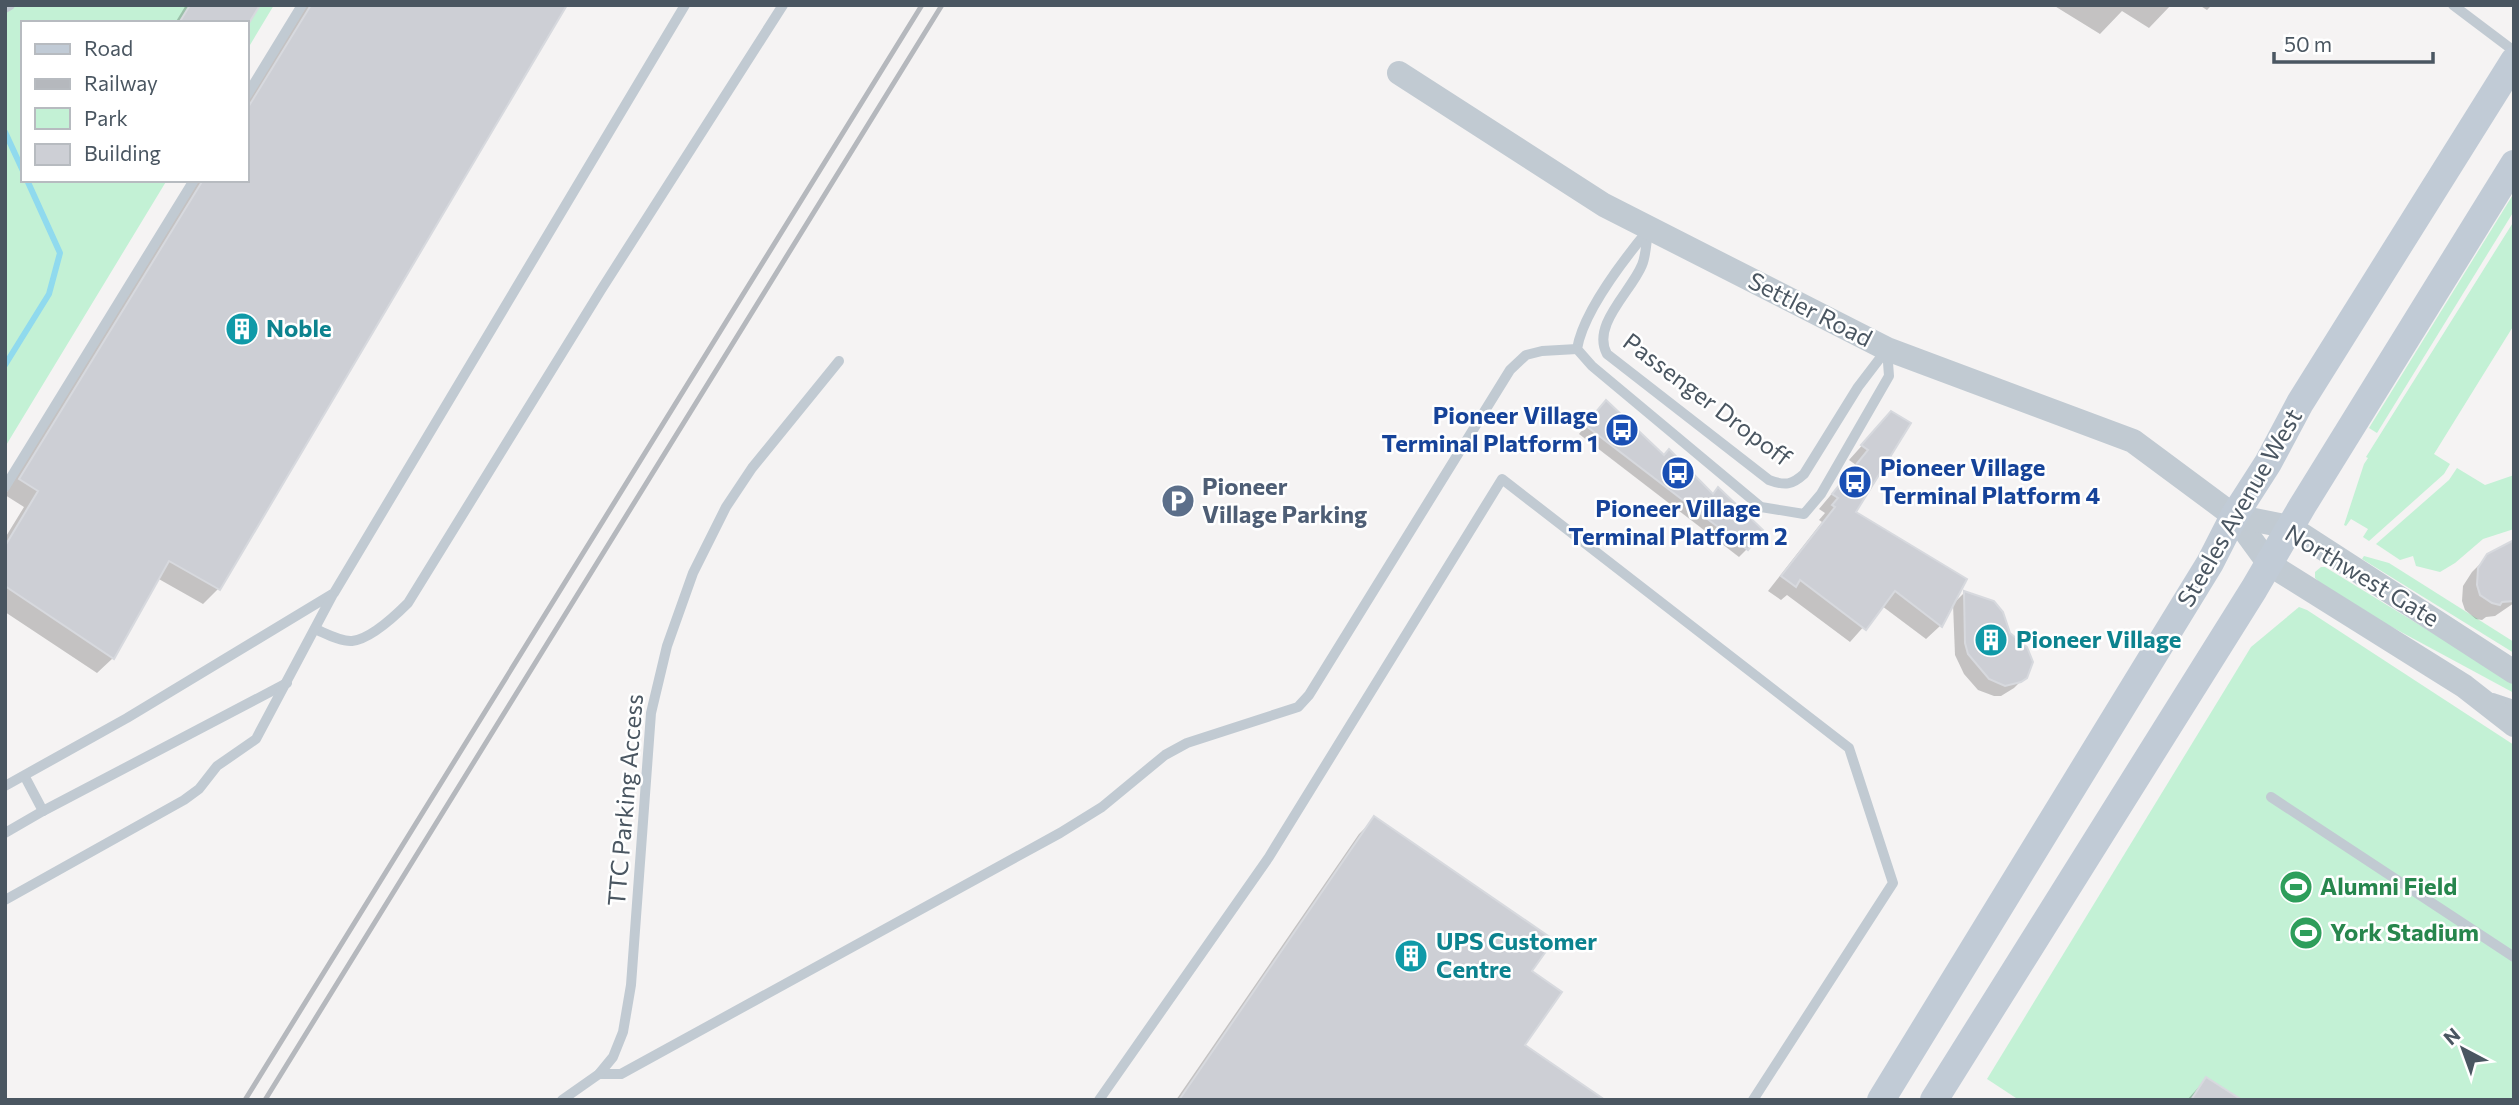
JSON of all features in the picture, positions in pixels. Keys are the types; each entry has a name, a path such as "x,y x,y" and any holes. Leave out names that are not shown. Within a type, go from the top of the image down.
{"main road":[{"name":"Steeles Avenue West","path":"1881,1100 2210,563 2234,516 2268,463 2300,403 2514,61"},
{"name":"Steeles Avenue West","path":"1934,1100 2269,564 2514,164"}],"street":[{"name":"Settler Road","path":"1399,73 1604,205 1648,229 1887,349 2133,441 2234,516"},
{"name":"Northwest Gate","path":"2234,516 2290,527 2514,672"},
{"name":"Northwest Gate","path":"2234,516 2269,564 2464,687 2514,725"}],"lane":[{"path":"5,8 10,5"},
{"path":"248,93 302,5"},
{"path":"5,900 184,800 199,789 217,766 256,739 334,593 685,5"},
{"path":"315,629 351,641 389,621 408,603 601,290 783,5"},
{"path":"2453,5 2514,51"},
{"path":"5,487 193,182"},
{"path":"1577,349 1583,329 1618,268 1648,229"},
{"name":"Passenger Dropoff","path":"1648,229 1643,264 1604,328 1602,346 1607,354 1769,480 1783,485 1795,482 1804,474 1858,387 1887,349"},
{"path":"1577,349 1592,366 1761,508 1804,514 1821,494 1889,376 1887,349"},
{"path":"599,1073 621,1074 1060,833 1102,807 1165,755 1187,743 1298,707 1315,687 1510,370 1526,355 1542,351 1577,349"},
{"name":"TTC Parking Access","path":"562,1100 599,1073 613,1057 623,1032 631,985 651,713 667,646 693,573 726,507 752,468 839,361"},
{"path":"1099,1100 1269,857 1502,479 1849,748 1893,883 1753,1100"},
{"path":"5,786 25,777 334,593"},
{"path":"5,833 287,683"},
{"name":"Northwest Gate","path":"2464,687 2514,705"},
{"path":"25,777 43,811"},
{"path":"2271,797 2514,957"}],"green space":[{"path":"5,5 274,5 248,48 248,21 21,21 21,182 166,182 5,447"},
{"path":"2514,193 2514,211 2377,433 2369,428"},
{"path":"2514,221 2514,325 2434,454 2450,464 2444,474 2369,541 2363,537 2368,529 2351,519 2344,525 2368,458 2366,457"},
{"path":"2457,468 2485,485 2514,475 2514,529 2483,539 2440,572 2416,566 2413,556 2400,560 2376,544 2449,480"},
{"path":"2364,556 2389,563 2514,642 2514,653 2362,559"},
{"path":"2321,567 2514,683 2514,693 2364,612 2323,586 2315,578 2315,572"},
{"name":"York Stadium","path":"2299,607 2514,745 2514,1100 2019,1100 1987,1079 2251,647"}],"building":[{"path":"190,5 260,5 249,23 180,21"},
{"name":"Noble","path":"311,5 567,5 220,590 169,561 114,659 5,586 5,546 38,491 19,479 202,182 248,182 248,107"},
{"path":"1606,400 1664,455 1669,449 1713,494 1718,487 1763,530 1748,550 1585,425"},
{"path":"1891,411 1911,423 1856,512 1967,579 1942,627 1895,591 1866,630 1800,580 1796,587 1781,576 1835,507 1832,505 1838,498 1832,494 1868,450 1861,445"},
{"path":"2514,540 2514,601 2502,602 2500,605 2492,603 2480,595 2477,585 2478,568 2487,554"},
{"name":"Pioneer Village","path":"1964,591 1994,601 2003,612 2010,633 2027,647 2033,662 2027,678 2005,686 1989,679 1968,654 1965,643"},
{"name":"UPS Customer Centre","path":"1374,816 1554,940 1532,971 1562,992 1525,1045 1605,1100 1179,1100"},
{"path":"2206,1077 2242,1100 2191,1100"}],"waterway":[{"path":"5,132 21,167"},
{"path":"5,365 49,294 60,253 28,182"}],"railway":[{"path":"245,1100 922,5"},
{"path":"265,1100 942,5"}],"place":[{"name":"Noble","path":"242,329"},
{"name":"Pioneer Village Terminal Platform 1","path":"1622,430"},
{"name":"Pioneer Village Terminal Platform 2","path":"1678,473"},
{"name":"Pioneer Village Terminal Platform 4","path":"1855,482"},
{"name":"Pioneer Village Parking","path":"1178,501"},
{"name":"Pioneer Village","path":"1991,640"},
{"name":"Alumni Field","path":"2296,887"},
{"name":"York Stadium","path":"2306,933"},
{"name":"UPS Customer Centre","path":"1411,956"}]}
